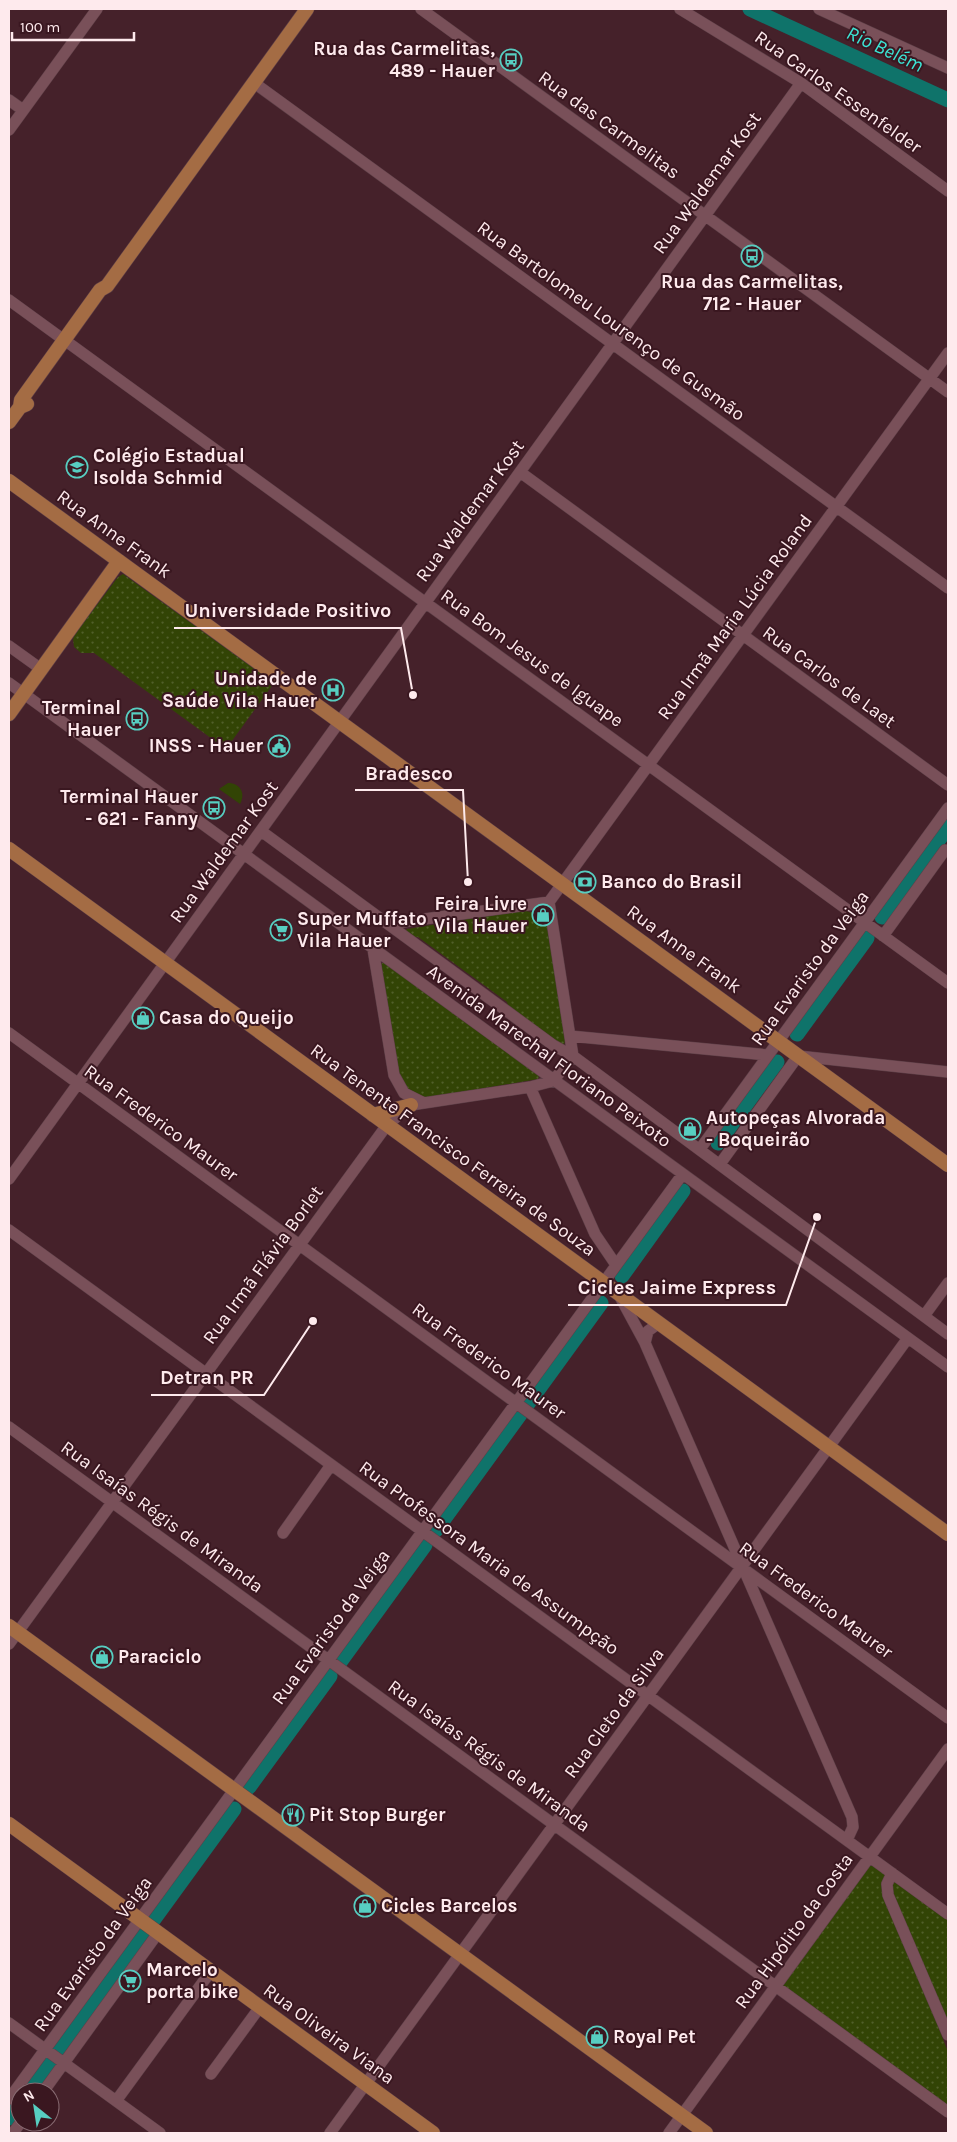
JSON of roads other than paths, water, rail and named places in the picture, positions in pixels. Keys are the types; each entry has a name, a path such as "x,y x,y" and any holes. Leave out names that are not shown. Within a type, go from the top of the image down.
{"main road":[{"path":"9,422 20,408 27,404 67,342 107,294 107,286 253,82 308,9"},
{"name":"Rua Anne Frank","path":"9,481 948,1165"},
{"path":"9,714 119,561"},
{"name":"Rua Tenente Francisco Ferreira de Souza","path":"9,850 948,1534"},
{"path":"372,1115 418,1104"},
{"path":"13,1629 706,2133"},
{"name":"Rua Oliveira Viana","path":"9,1824 433,2133"}],"street":[{"path":"9,130 97,9"},
{"name":"Rua das Carmelitas","path":"421,9 948,392"},
{"name":"Rua Carlos Essenfelder","path":"680,9 801,83 948,191"},
{"path":"819,9 948,68"},
{"name":"Rua Bartolomeu Lourenço de Gusmão","path":"253,82 948,588"},
{"name":"Rua Waldemar Kost","path":"9,1179 801,83"},
{"path":"9,100 23,110"},
{"name":"Rua Bom Jesus de Iguape","path":"9,300 948,983"},
{"name":"Rua Irmã Maria Lúcia Roland","path":"549,902 948,353"},
{"name":"Rua Carlos de Laet","path":"520,472 948,785"},
{"path":"9,646 41,669"},
{"name":"Avenida Marechal Floriano Peixoto","path":"9,683 756,1229 785,1247 948,1367"},
{"name":"Rua Evaristo da Veiga","path":"700,1149 948,808"},
{"name":"Avenida Marechal Floriano Peixoto","path":"260,831 553,1045 573,1056 948,1334"},
{"path":"883,936 945,850"},
{"path":"373,950 394,1075 404,1093 418,1104 530,1088 553,1081 573,1056 549,902 388,924"},
{"name":"Rua Frederico Maurer","path":"9,1033 948,1718"},
{"path":"570,1036 768,1055"},
{"path":"720,1164 798,1056 948,1072"},
{"path":"530,1088 595,1234 616,1265"},
{"name":"Rua Irmã Flávia Borlet","path":"9,1644 13,1629 112,1502 386,1125 418,1104"},
{"name":"Rua Evaristo da Veiga","path":"9,2099 422,1531 518,1404 603,1282 682,1174"},
{"name":"Rua Professora Maria de Assumpção","path":"9,1230 948,1914"},
{"path":"924,1316 948,1283"},
{"path":"618,1293 645,1343 852,1817 853,1827 847,1840"},
{"path":"645,1343 648,1331 659,1323"},
{"name":"Rua Cleto da Silva","path":"330,2133 908,1338"},
{"name":"Rua Isaías Régis de Miranda","path":"9,1427 948,2112"},
{"path":"283,1533 330,1464"},
{"name":"Rua Hipólito da Costa","path":"669,2133 948,1749"},
{"path":"892,1873 887,1884 888,1895 948,2035"},
{"path":"50,2082 158,1933"},
{"path":"116,2102 211,1971"},
{"path":"211,2074 260,2007"},
{"path":"9,2023 160,2133"}],"waterway":[{"name":"Rio Belém","path":"750,9 948,100"},
{"path":"882,917 948,827"},
{"path":"797,1034 867,938"},
{"path":"718,1143 777,1062"},
{"path":"622,1276 683,1191"},
{"path":"436,1530 601,1303"},
{"path":"340,1662 425,1545"},
{"path":"249,1787 330,1676"},
{"path":"154,1919 234,1809"},
{"path":"35,2082 145,1932"}],"place":[{"name":"Rua das Carmelitas, 489 - Hauer","path":"511,60"},
{"name":"Rua das Carmelitas, 712 - Hauer","path":"752,256"},
{"name":"Colégio Estadual Isolda Schmid","path":"77,467"},
{"name":"Unidade de Saúde Vila Hauer","path":"333,690"},
{"name":"Universidade Positivo","path":"413,695"},
{"name":"Terminal Hauer","path":"137,719"},
{"name":"INSS - Hauer","path":"279,746"},
{"name":"Terminal Hauer - 621 - Fanny","path":"214,808"},
{"name":"Bradesco","path":"468,882"},
{"name":"Banco do Brasil","path":"585,882"},
{"name":"Feira Livre Vila Hauer","path":"543,915"},
{"name":"Super Muffato Vila Hauer","path":"281,930"},
{"name":"Casa do Queijo","path":"143,1018"},
{"name":"Autopeças Alvorada - Boqueirão","path":"690,1129"},
{"name":"Cicles Jaime Express","path":"817,1217"},
{"name":"Detran PR","path":"313,1321"},
{"name":"Paraciclo","path":"102,1657"},
{"name":"Pit Stop Burger","path":"293,1815"},
{"name":"Cicles Barcelos","path":"365,1906"},
{"name":"Marcelo porta bike","path":"130,1981"},
{"name":"Royal Pet","path":"597,2037"}]}
